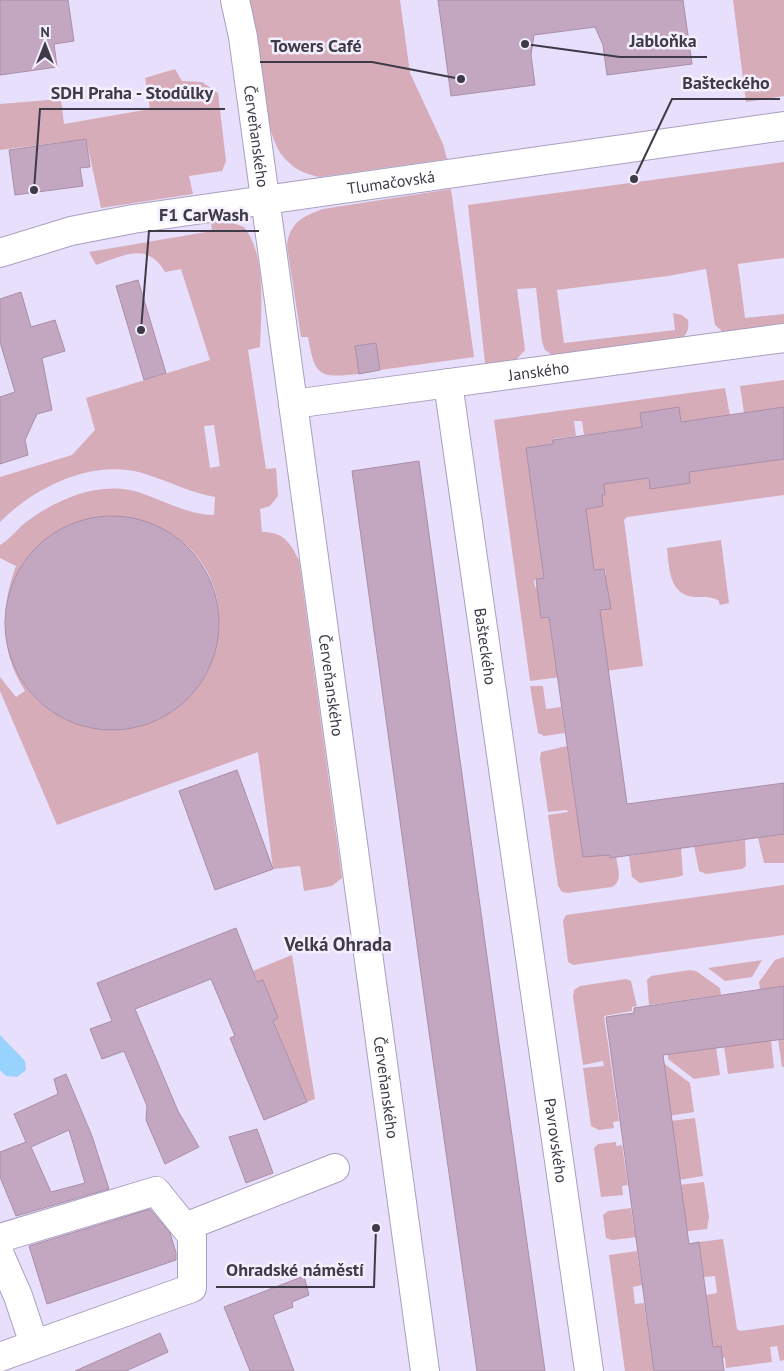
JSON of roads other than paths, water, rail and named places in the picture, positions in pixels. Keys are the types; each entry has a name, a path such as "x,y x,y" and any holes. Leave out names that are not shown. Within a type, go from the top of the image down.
{"street":[{"name":"Červeňanského","path":"235,0 243,38 425,1371"},
{"name":"Tlumačovská","path":"0,253 71,231 133,219 784,126"},
{"name":"Janského","path":"292,404 784,338"},
{"name":"Bašteckého","path":"448,383 523,910"},
{"name":"Pavrovského","path":"523,910 589,1371"},
{"path":"185,1227 335,1168"},
{"path":"0,1238 156,1191 192,1236 192,1288 0,1357"},
{"path":"0,1255 18,1296 34,1344"}],"water":[{"path":"0,1035 25,1061 26,1070 17,1077 6,1076 0,1070"}],"place":[{"name":"Jabloňka","path":"525,44"},
{"name":"Towers Café","path":"461,79"},
{"name":"Bašteckého","path":"634,179"},
{"name":"SDH Praha - Stodůlky","path":"34,190"},
{"name":"F1 CarWash","path":"141,330"},
{"name":"Ohradské náměstí","path":"376,1228"}],"district":[{"name":"Velká Ohrada","path":"338,944"}]}
